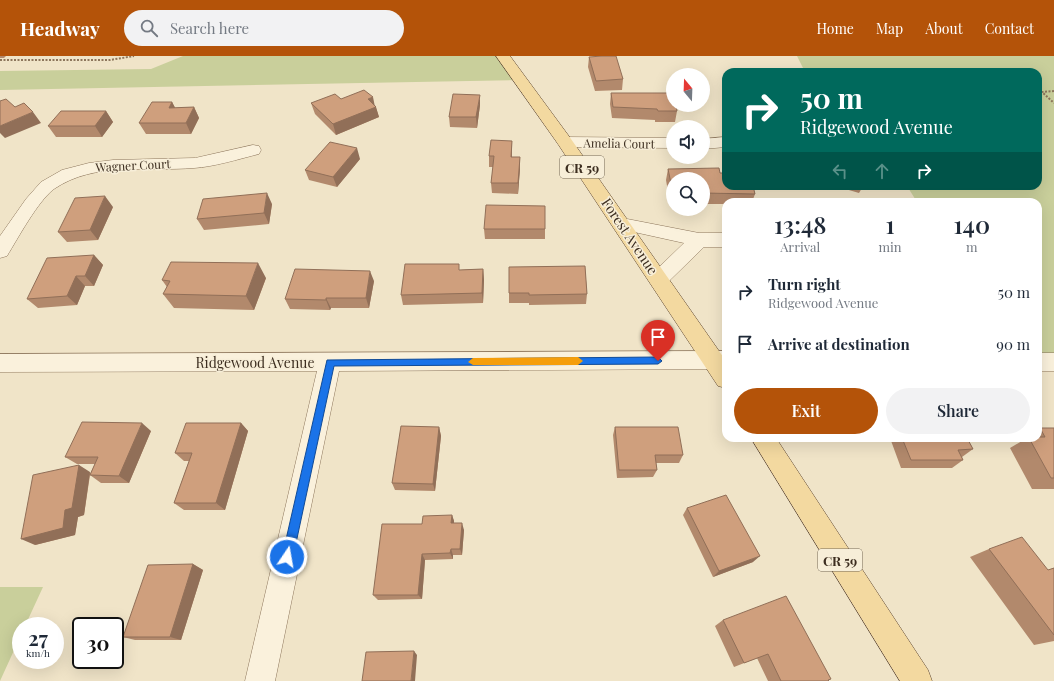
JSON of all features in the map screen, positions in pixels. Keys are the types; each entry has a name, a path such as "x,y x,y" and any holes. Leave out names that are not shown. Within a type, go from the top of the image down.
{"main road":[{"name":"Forest Avenue","path":"503,56 565,142 659,279 720,360"},
{"name":"CR 59","path":"766,442 917,681"}],"street":[{"name":"Amelia Court","path":"565,142 666,143"},
{"path":"710,143 722,142"},
{"name":"Wagner Court","path":"0,251 32,203 47,186 68,174 89,168 113,164 195,163 253,150"},
{"path":"622,224 699,240 722,240"},
{"path":"659,279 699,240"},
{"name":"Ridgewood Avenue","path":"0,363 720,360"},
{"path":"260,681 330,362"},
{"path":"1042,362 1054,362"}],"path":[{"path":"0,60 110,60 134,56"},
{"path":"1054,92 1042,92 1054,103"}],"green space":[{"path":"183,56 502,56 519,80 0,90 0,71 151,69"},
{"path":"797,56 1054,56 1054,362 1042,362 1042,198 914,198 910,190 1042,190 1042,68 803,68"},
{"path":"0,587 43,587 29,617 12,617 12,655 0,681"}],"building":[{"path":"616,56 623,79 596,81 589,57"},
{"path":"364,90 373,97 368,99 376,107 333,124 311,103 335,94 341,99"},
{"path":"611,93 666,93 666,111 658,111 657,109 613,107"},
{"path":"453,94 480,95 476,117 449,117"},
{"path":"6,99 15,107 24,103 33,112 0,126 0,101"},
{"path":"152,102 172,102 169,108 194,107 186,123 139,123"},
{"path":"61,111 106,111 95,126 48,126"},
{"path":"491,140 512,141 511,157 520,157 518,183 491,183 494,156 489,156"},
{"path":"330,142 357,148 333,177 305,170"},
{"path":"719,168 720,173 722,173 722,190 754,190 755,194 710,193 710,172 669,172 668,169"},
{"path":"267,193 264,213 197,219 203,199"},
{"path":"105,196 90,230 58,232 75,198"},
{"path":"486,205 545,206 545,229 484,229"},
{"path":"94,255 85,276 76,276 67,296 27,299 47,258"},
{"path":"171,262 258,263 246,296 163,294 170,281 162,280"},
{"path":"405,264 459,264 459,270 483,269 482,293 401,295"},
{"path":"585,266 587,294 529,295 529,293 509,293 509,267"},
{"path":"295,269 370,271 366,298 326,298 326,300 285,299"},
{"path":"82,422 142,423 119,476 90,475 98,457 65,457"},
{"path":"186,423 241,423 216,503 174,503 192,453 175,453"},
{"path":"401,426 439,427 433,484 392,483"},
{"path":"615,427 678,427 683,455 655,455 657,470 619,470"},
{"path":"1042,428 1054,428 1054,478 1051,478 1031,442 1042,442 1042,437 1045,437"},
{"path":"904,442 969,442 973,449 958,450 963,460 911,460"},
{"path":"79,465 72,508 65,510 63,528 21,539 33,475"},
{"path":"726,495 760,556 719,571 687,508"},
{"path":"452,515 451,523 462,523 460,549 451,549 450,553 422,554 418,595 373,595 382,524 422,524 423,516"},
{"path":"1022,537 1048,570 1054,568 1054,635 989,549"},
{"path":"193,564 170,637 124,637 124,634 148,565"},
{"path":"786,596 831,679 828,680 829,681 781,681 768,654 744,663 723,620"},
{"path":"414,651 411,681 362,681 366,652"}],"slow traffic":[{"path":"473,362 578,361"}],"route":[{"path":"287,557 330,362 658,361"}]}
